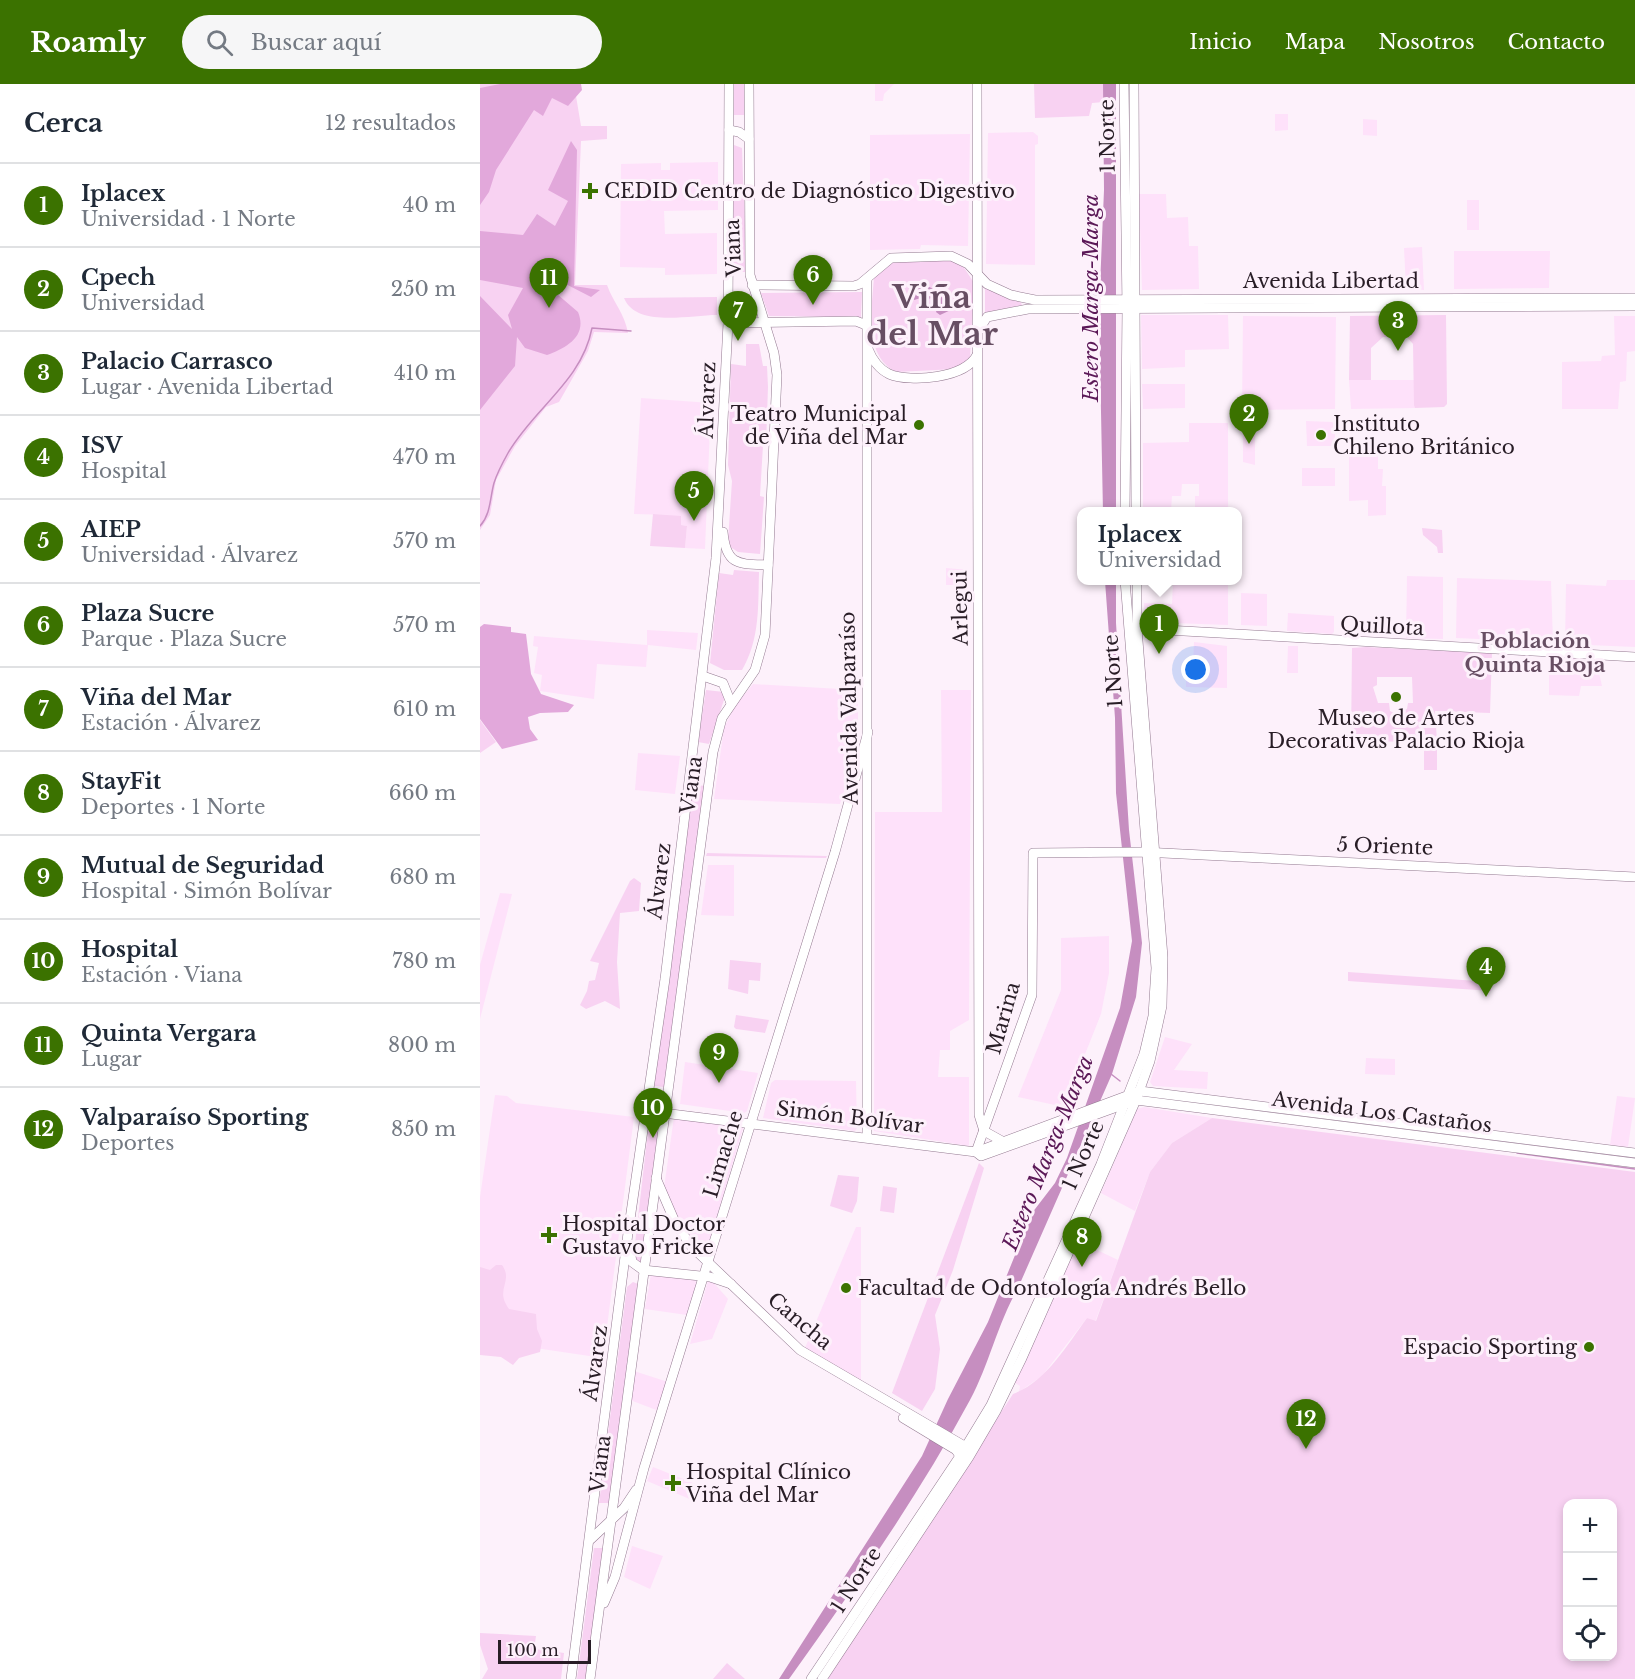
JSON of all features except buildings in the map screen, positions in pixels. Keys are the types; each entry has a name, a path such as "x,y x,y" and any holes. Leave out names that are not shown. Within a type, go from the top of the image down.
{"main road":[{"name":"Álvarez","path":"571,1679 619,1323 628,1233 665,979 721,512 728,323 729,84"},
{"name":"Viana","path":"600,1610 713,752 722,718 747,682 761,655 765,635 777,375 765,323 752,285 749,84"},
{"name":"Arlegui","path":"977,84 979,1115 986,1133"},
{"name":"1 Norte","path":"1125,84 1129,111 1125,507"},
{"name":"1 Norte","path":"1129,111 1134,84"},
{"path":"729,129 749,139"},
{"path":"752,285 844,286 860,284 884,261 901,256 951,256 968,264 987,284 1032,304"},
{"name":"Avenida Valparaíso","path":"867,279 867,1137"},
{"name":"Avenida Libertad","path":"1128,304 1635,298"},
{"path":"978,339 981,324 987,317 1032,304"},
{"name":"Avenida Libertad","path":"1032,304 1635,306"},
{"name":"1 Norte","path":"1128,304 1136,507"},
{"path":"728,323 856,321 866,325"},
{"path":"867,346 883,370 902,377 952,375 969,367 978,354"},
{"path":"721,512 727,554 741,564 768,564"},
{"name":"1 Norte","path":"811,1679 959,1449 1010,1365 1101,1164 1127,1099 1148,1037 1155,993 1156,968 1151,853 1132,628 1126,585"},
{"name":"1 Norte","path":"1132,628 1136,585"},
{"name":"Quillota","path":"1132,628 1635,657"},
{"path":"703,676 723,683 731,703"},
{"name":"Limache","path":"590,1679 600,1610 615,1577 640,1482 848,809 868,732"},
{"name":"5 Oriente","path":"1033,853 1134,852 1635,877"},
{"name":"Marina","path":"980,1152 1032,995 1033,853"},
{"path":"665,979 680,984 681,988"},
{"path":"980,1152 1002,1141 1127,1099"},
{"path":"980,1152 1127,1099"},
{"name":"1 Norte","path":"822,1679 955,1478 996,1411 1022,1358 1127,1099"},
{"name":"Avenida Los Castaños","path":"1127,1099 1635,1154"},
{"name":"Avenida Los Castaños","path":"1127,1099 1635,1163"},
{"name":"Simón Bolívar","path":"647,1111 980,1152"},
{"path":"986,1133 1002,1141"},
{"name":"Cancha","path":"656,1176 675,1222 708,1264 721,1272 800,1350 959,1449"},
{"path":"628,1233 632,1262 643,1270"},
{"name":"Cancha","path":"643,1270 704,1277 731,1284"},
{"path":"619,1323 636,1326"},
{"path":"955,1478 959,1449"},
{"name":"Limache","path":"590,1541 611,1518 624,1508 640,1482"},
{"path":"624,1508 633,1515"}],"shaded area":[{"path":"480,84 574,84 581,126 607,126 607,139 581,141 575,285 607,285 628,333 594,332 588,351 559,402 546,407 515,446 496,480 490,515 480,530"},
{"path":"500,84 581,84 582,90 568,106 552,98 543,116 534,110 496,170 489,192 480,205 480,88"},
{"path":"734,84 744,84 744,115 734,115"},
{"path":"875,84 894,84 884,94 883,101 875,101"},
{"path":"1034,84 1103,84 1104,102 1092,103 1089,116 1035,118"},
{"path":"1103,84 1116,84 1116,507 1103,507 1099,311 1104,190"},
{"path":"1275,114 1288,114 1288,130 1275,131"},
{"path":"1363,119 1377,120 1377,136 1363,135"},
{"path":"1033,132 1038,136 1038,144 1035,145 1035,265 986,264 988,133"},
{"path":"970,134 968,246 921,245 920,249 870,250 870,135"},
{"path":"571,141 577,150 574,286 600,290 591,297 554,278 543,282 578,312 580,328 578,334 568,345 547,355 525,348 517,337 515,366 480,410 480,296 512,329 508,315 523,288 480,280 480,231 523,235 537,214 555,226 568,201 548,190"},
{"path":"734,145 742,148 746,272 733,272"},
{"path":"718,162 718,210 664,211 665,234 717,233 717,274 665,275 665,268 620,267 621,164 661,163 661,170 670,170 670,163"},
{"path":"1139,194 1166,194 1167,218 1188,217 1189,246 1198,246 1199,289 1142,290"},
{"path":"1467,200 1479,200 1479,230 1467,230"},
{"path":"1422,247 1424,290 1406,288 1404,248"},
{"path":"1454,251 1550,251 1549,288 1454,289"},
{"path":"947,259 961,263 974,283 970,359 956,369 896,372 885,364 874,343 871,316 874,277 892,262"},
{"path":"922,284 934,289 932,294 940,299 943,295 955,303 955,308 940,315 936,312 939,303 930,298 928,301 921,298 914,300 911,293 912,286"},
{"path":"985,288 1020,301 1022,305 985,313"},
{"path":"862,292 861,317 769,316 761,293"},
{"path":"717,297 717,315 679,318 652,317 640,313 630,307 624,298"},
{"path":"1141,315 1228,315 1229,349 1185,350 1185,367 1142,369"},
{"path":"1446,315 1447,404 1444,407 1415,408 1413,344 1407,337 1383,337 1371,348 1371,380 1349,380 1350,316"},
{"path":"1243,316 1336,317 1335,409 1242,410"},
{"path":"1614,316 1635,316 1635,351 1627,352 1626,381 1620,382 1618,409 1562,409 1562,362 1601,361 1602,356 1615,355"},
{"path":"746,344 759,344 763,366 767,366 766,444 763,445 760,496 764,497 760,554 738,552 729,546 728,541 732,481 728,465 731,364 746,366"},
{"path":"1349,380 1414,380 1415,408 1351,409"},
{"path":"1142,384 1185,384 1185,408 1143,409"},
{"path":"641,398 711,403 705,549 685,548 687,526 680,525 669,515 634,514"},
{"path":"1246,420 1255,421 1255,465 1243,462 1243,423"},
{"name":"Instituto Chileno Británico","path":"1306,421 1335,424 1335,446 1307,446"},
{"path":"1189,423 1228,423 1228,507 1195,507 1195,496 1199,496 1199,484 1182,484 1181,496 1172,496 1171,507 1143,507 1143,443 1189,442"},
{"path":"1378,455 1378,469 1383,469 1382,486 1386,486 1386,515 1368,516 1368,500 1349,501 1349,456"},
{"path":"1302,468 1335,468 1335,486 1302,486"},
{"path":"653,514 681,516 681,525 687,526 685,548 650,546"},
{"path":"1422,528 1442,530 1443,553 1438,553 1437,547 1423,535"},
{"path":"946,568 969,570 969,605 959,605 958,585 946,585"},
{"path":"734,570 759,572 757,622 752,647 742,670 724,670 710,663 719,573 733,575"},
{"path":"1407,576 1443,577 1443,639 1406,638"},
{"path":"1457,578 1551,581 1553,642 1456,638"},
{"path":"1607,580 1635,580 1635,647 1565,644 1566,584 1606,586"},
{"path":"1105,585 1116,585 1116,623 1129,830 1142,943 1136,997 1112,1074 1004,1316 983,1373 970,1400 907,1507 861,1577 789,1679 779,1679 922,1456 948,1399 988,1322 1032,1213 1055,1183 1067,1158 1120,1008 1132,941 1116,793 1115,718"},
{"path":"1173,585 1228,585 1228,625 1147,622 1144,620 1144,603 1172,604"},
{"path":"1241,593 1267,594 1267,626 1241,625"},
{"path":"1288,613 1334,616 1334,632 1332,634 1287,631"},
{"path":"484,624 511,627 511,632 526,634 531,674 541,694 574,705 568,712 540,713 528,717 530,729 538,740 502,749 480,719 480,627"},
{"path":"647,630 698,633 696,650 648,645 646,667 597,664 594,699 540,691 542,675 534,673 538,647 533,646 534,636 647,645"},
{"path":"1194,642 1227,646 1227,688 1186,687 1186,667 1193,667"},
{"path":"1288,646 1298,646 1298,673 1287,673"},
{"path":"1352,648 1492,653 1490,713 1435,711 1437,741 1351,742","holes":["1377,677 1412,677 1413,703 1408,703 1407,709 1396,714 1390,711 1389,703 1378,703 1373,687 1377,685"]},
{"path":"1549,657 1596,660 1602,686 1581,686 1579,696 1549,695"},
{"path":"753,684 858,690 858,748 840,804 714,799 724,728 735,706"},
{"path":"706,690 724,692 725,697 709,744 698,742"},
{"path":"941,690 971,690 969,1020 950,1031 950,1050 940,1050 938,1077 969,1077 969,1146 874,1131 875,812 942,812"},
{"path":"480,720 496,742 480,753"},
{"path":"1424,749 1437,749 1437,770 1424,770"},
{"path":"638,753 680,756 675,794 635,790"},
{"path":"693,784 704,786 664,1087 655,1086 653,1082"},
{"path":"707,853 827,856 826,858 706,856"},
{"path":"708,865 734,865 734,916 701,915"},
{"path":"634,878 641,883 639,911 620,913 617,962 620,1009 605,1001 586,1009 580,1005 589,981 595,980 599,963 590,961 630,881"},
{"path":"500,893 512,894 480,1019 480,965"},
{"path":"1109,936 1109,973 1101,1014 1064,1107 1018,1097 1061,990 1061,938"},
{"path":"730,960 761,963 760,981 749,980 748,994 728,989"},
{"path":"1348,972 1491,982 1491,991 1348,981"},
{"path":"736,1015 769,1020 765,1033 736,1029 734,1027"},
{"path":"1165,1037 1192,1044 1174,1070 1208,1072 1207,1089 1153,1086 1150,1082"},
{"path":"1366,1058 1395,1059 1395,1075 1365,1074"},
{"path":"685,1062 758,1073 747,1111 744,1113 680,1104"},
{"path":"775,1080 856,1081 857,1128 855,1131 763,1118 771,1083"},
{"name":"Hospital Doctor Gustavo Fricke","path":"495,1095 507,1096 516,1103 634,1117 603,1358 480,1340 480,1197"},
{"path":"1617,1096 1635,1098 1628,1147 1610,1145"},
{"path":"1144,1107 1212,1118 1172,1143 1150,1172 1135,1211 1101,1193 1137,1109"},
{"path":"674,1117 743,1128 705,1257 683,1230 664,1188"},
{"path":"1212,1118 1635,1172 1635,1679 827,1679 1013,1394 1036,1381 1046,1372 1087,1318 1096,1321 1150,1172 1172,1143"},
{"path":"1349,1120 1635,1157 1635,1160 1348,1123"},
{"path":"653,1129 658,1132 641,1265 633,1261 648,1131"},
{"path":"979,1163 984,1168 953,1270 935,1315 940,1349 935,1389 922,1411 892,1393"},
{"path":"838,1175 859,1177 857,1201 852,1213 830,1206"},
{"path":"883,1186 897,1188 894,1213 880,1211"},
{"name":"Facultad de Odontología Andrés Bello","path":"856,1227 861,1227 861,1381 805,1348"},
{"path":"1078,1241 1118,1260 1095,1322 1087,1318 1042,1376 1019,1392 1020,1386 1015,1383"},
{"path":"496,1265 502,1265 505,1271 503,1296 509,1309 536,1314 537,1329 542,1341 540,1352 519,1358 513,1365 501,1357 480,1355 480,1267 490,1270"},
{"path":"651,1274 694,1279 697,1284 687,1315 645,1309"},
{"path":"708,1281 713,1282 728,1299 712,1339 690,1344"},
{"path":"633,1282 638,1284 610,1503 599,1503 627,1287"},
{"path":"634,1371 668,1382 659,1411 630,1400"},
{"name":"Hospital Clínico Viña del Mar","path":"653,1467 698,1485 692,1500 647,1481"},
{"path":"632,1546 663,1556 650,1589 624,1577"},
{"path":"594,1548 605,1548 586,1679 577,1679"},
{"path":"480,1633 536,1636 534,1649 564,1653 561,1679 482,1679 488,1669 480,1645"},
{"path":"727,1663 745,1679 713,1679"}],"waterway":[{"path":"480,526 488,511 495,479 508,453 568,379 587,347 592,328 631,331"},
{"path":"1111,1074 1120,1081"},
{"path":"1517,1153 1635,1169"}],"place":[{"name":"CEDID Centro de Diagnóstico Digestivo","path":"590,191"},
{"name":"Plaza Sucre","path":"813,305"},
{"name":"Quinta Vergara","path":"549,308"},
{"name":"Viña del Mar","path":"738,341"},
{"name":"Palacio Carrasco","path":"1398,351"},
{"name":"Teatro Municipal de Viña del Mar","path":"919,425"},
{"name":"Instituto Chileno Británico","path":"1321,435"},
{"name":"Cpech","path":"1249,444"},
{"name":"AIEP","path":"694,521"},
{"name":"Iplacex","path":"1159,654"},
{"name":"Museo de Artes Decorativas Palacio Rioja","path":"1396,697"},
{"name":"ISV","path":"1486,997"},
{"name":"Mutual de Seguridad","path":"719,1083"},
{"name":"Hospital","path":"653,1138"},
{"name":"Hospital Doctor Gustavo Fricke","path":"549,1235"},
{"name":"StayFit","path":"1082,1267"},
{"name":"Facultad de Odontología Andrés Bello","path":"846,1288"},
{"name":"Espacio Sporting","path":"1589,1347"},
{"name":"Valparaíso Sporting","path":"1306,1449"},
{"name":"Hospital Clínico Viña del Mar","path":"673,1483"}],"district":[{"name":"Viña del Mar","path":"932,316"},
{"name":"Población Quinta Rioja","path":"1535,653"}],"water label":[{"name":"Estero Marga-Marga","path":"1091,298"},
{"name":"Estero Marga-Marga","path":"1048,1153"}]}
